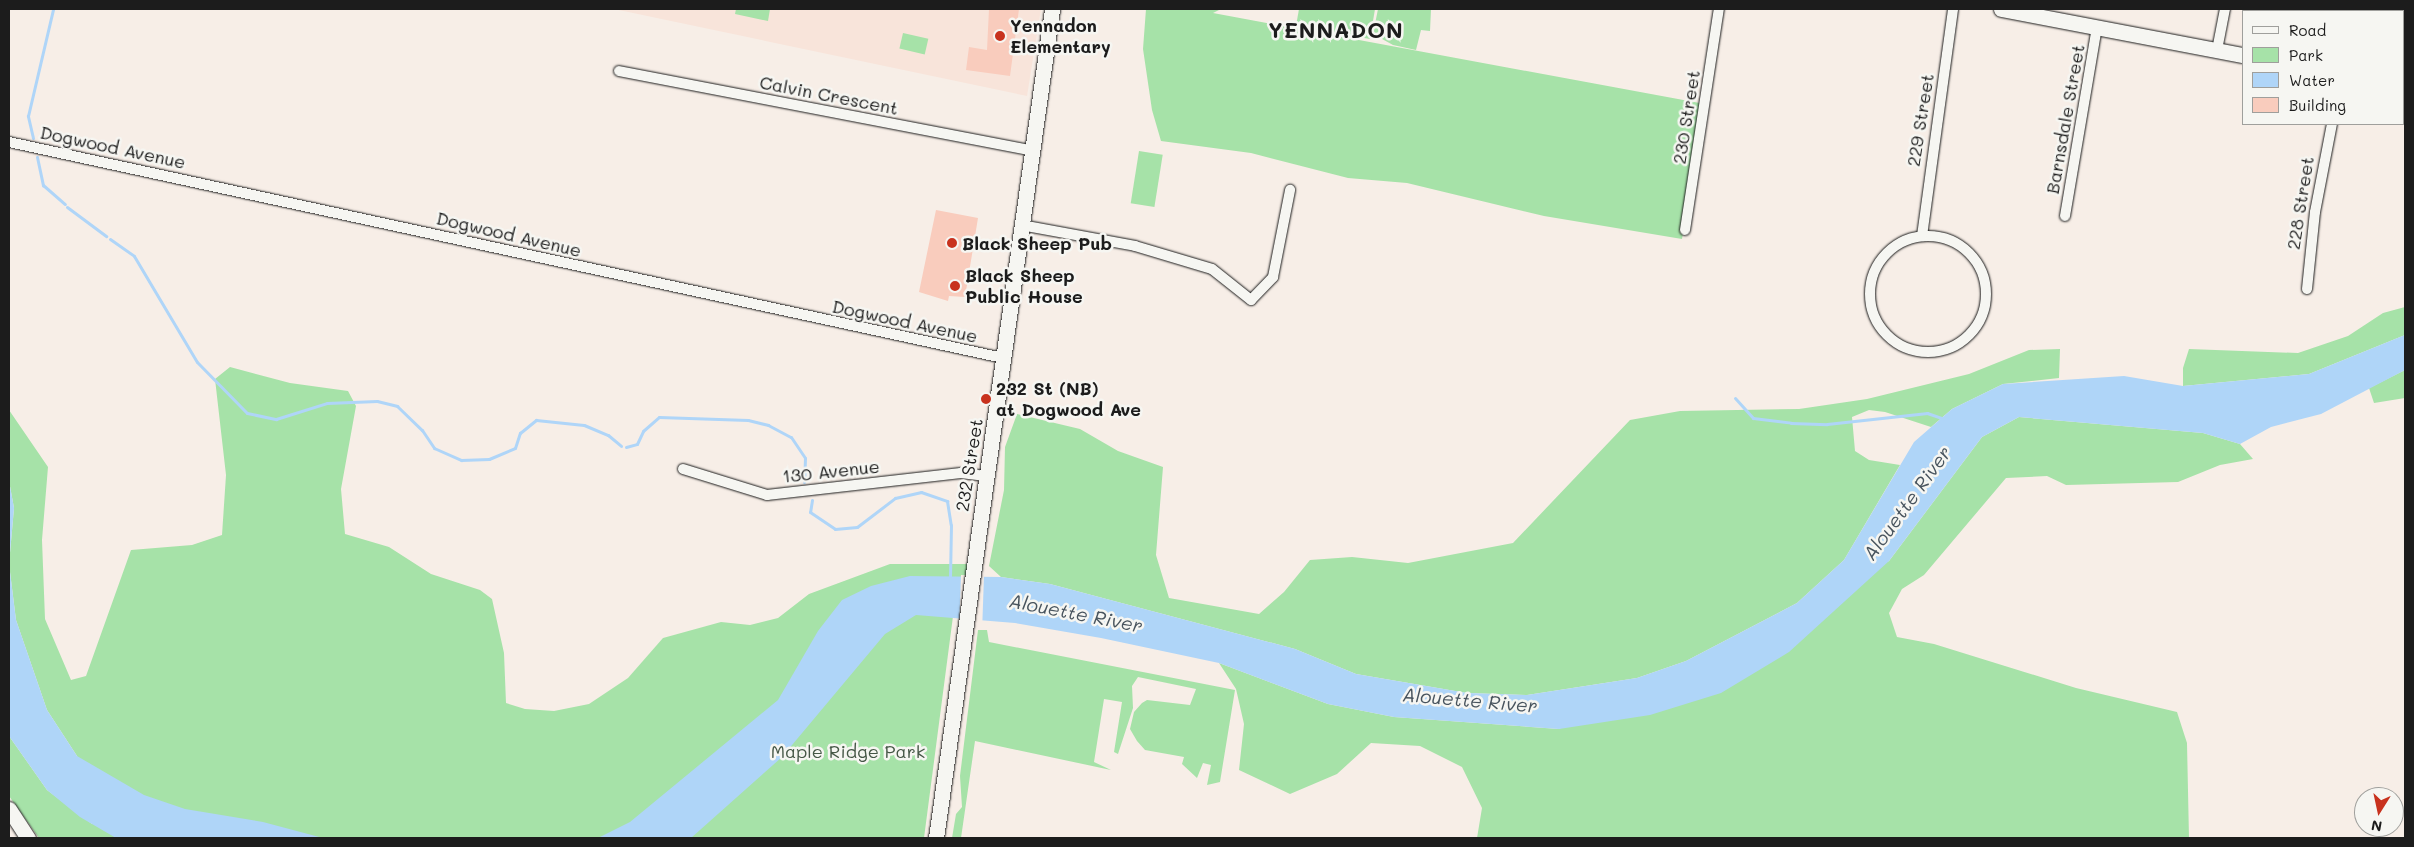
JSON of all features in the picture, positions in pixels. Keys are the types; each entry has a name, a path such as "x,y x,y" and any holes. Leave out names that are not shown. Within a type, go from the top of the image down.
{"main road":[{"name":"232 Street","path":"936,838 1052,9"},
{"path":"2001,9 2242,55"},
{"path":"9,809 28,838"}],"street":[{"name":"230 Street","path":"1686,230 1719,9"},
{"name":"229 Street","path":"1922,236 1953,9"},
{"path":"2217,50 2225,9"},
{"name":"Barnsdale Street","path":"2065,216 2097,28"},
{"name":"Calvin Crescent","path":"619,71 1033,151"},
{"name":"228 Street","path":"2307,289 2315,212 2332,125"},
{"name":"Dogwood Avenue","path":"9,142 1003,358"},
{"path":"1021,225 1135,246 1212,268 1250,300 1274,277 1290,190"},
{"path":"1922,236 1941,237 1967,250 1983,273 1987,292 1984,311 1969,336 1953,347 1935,352 1915,351 1890,338 1873,314 1870,295 1872,276 1887,252 1903,241 1922,236"},
{"name":"130 Avenue","path":"683,469 768,495 962,473 986,476"}],"shaded area":[{"path":"614,9 1041,9 1027,96"}],"green space":[{"path":"736,9 770,9 768,21 735,14"},
{"path":"1146,9 1221,9 1213,13 1705,104 1682,239 1544,216 1407,183 1348,178 1251,153 1161,141 1152,110 1143,49"},
{"path":"1299,9 1375,9 1370,39 1296,26"},
{"path":"1378,9 1431,9 1430,31 1421,30 1416,50 1393,45 1373,34"},
{"path":"903,33 928,39 925,54 899,49"},
{"path":"1139,151 1163,155 1154,207 1131,203"},
{"path":"2405,307 2405,335 2309,374 2183,386 2183,368 2189,349 2298,353 2348,336 2383,313"},
{"path":"2060,349 2059,378 2003,384 1952,409 1931,427 1885,412 1869,410 1852,417 1855,451 1869,460 1900,465 1844,560 1797,603 1686,661 1637,678 1527,695 1467,693 1356,674 1295,649 1050,584 1001,577 989,566 1004,490 1005,447 1017,414 1080,429 1118,451 1163,467 1156,555 1169,598 1259,614 1284,592 1310,560 1352,557 1408,563 1513,543 1630,420 1680,411 1799,409 1867,399 1969,374 2029,350"},
{"name":"Maple Ridge Park","path":"230,367 290,383 348,391 356,406 341,489 345,534 389,547 431,574 480,590 492,599 504,653 506,703 525,709 554,711 589,704 628,678 663,638 721,622 750,625 778,618 809,594 890,564 972,564 970,578 958,578 924,838 39,838 9,796 9,736 47,790 92,824 77,756 47,710 16,620 9,564 14,508 9,481 9,410 48,467 42,540 45,619 71,680 86,676 131,550 192,545 222,535 226,475 215,379"},
{"path":"2405,370 2405,398 2374,403 2369,388"},
{"path":"2019,417 2203,433 2240,444 2253,459 2220,465 2178,482 2066,485 2047,476 2006,478 1924,575 1902,589 1889,613 1897,637 1934,644 2076,688 2177,712 2187,743 2189,838 1477,838 1482,808 1462,767 1420,746 1371,743 1337,774 1290,794 1239,770 1244,724 1236,689 1219,663 1328,704 1394,717 1559,729 1889,561 1982,437"},
{"path":"978,630 987,630 989,642 1235,690 1220,782 1207,785 1211,765 1203,763 1197,778 1182,764 1184,757 1145,750 1137,741 1130,729 1134,712 1142,703 1147,700 1190,705 1196,689 1138,677 1132,686 1133,708 1118,754 1114,752 1122,702 1104,699 1094,762 1111,770 975,741 961,838 952,838 956,814 962,807 960,776"}],"water":[{"name":"Alouette River","path":"2405,335 2405,370 2321,414 2271,427 2240,444 2203,433 2019,417 1982,437 1889,561 1789,652 1721,693 1650,715 1559,729 1394,717 1328,704 1219,663 1101,638 1015,623 916,615 885,634 782,757 691,838 598,838 630,822 778,700 818,631 842,600 871,586 910,576 1001,577 1050,584 1295,649 1356,674 1467,693 1527,695 1637,678 1686,661 1797,603 1844,560 1914,442 1952,409 2003,384 2124,376 2183,386 2309,374"},
{"path":"9,481 14,508 9,564"},
{"path":"9,564 16,620 47,710 77,756 144,795 185,809 263,822 323,838 116,838 80,817 47,790 9,736"}],"pier":[{"path":"961,575 984,576 982,623 959,622"}],"building":[{"path":"989,9 1019,9 1010,76 966,70 969,47 987,50"},
{"name":"Black Sheep Pub","path":"936,210 978,218 965,297 949,296 948,301 919,292"}],"waterway":[{"path":"33,138 28,116 53,9"},
{"path":"37,157 43,185 65,204"},
{"path":"67,207 106,236"},
{"path":"110,239 134,256 197,362 247,413 276,419 327,403 377,401 397,406 422,430 434,448 461,460 489,459 515,448 520,433 536,420 584,425 608,435 621,446"},
{"path":"1735,398 1753,418 1791,423 1827,424 1927,413 1944,419"},
{"path":"626,447 637,444 643,431 659,417 748,420 768,425 791,437 805,458 804,482"},
{"path":"812,500 810,512 835,529 857,527 895,498 921,492 947,501 951,525 950,577"}],"place":[{"name":"Yennadon Elementary","path":"1000,36"},
{"name":"Black Sheep Pub","path":"952,243"},
{"name":"Black Sheep Public House","path":"955,286"},
{"name":"232 St (NB) at Dogwood Ave","path":"986,399"}],"district":[{"name":"YENNADON","path":"1336,30"}]}
